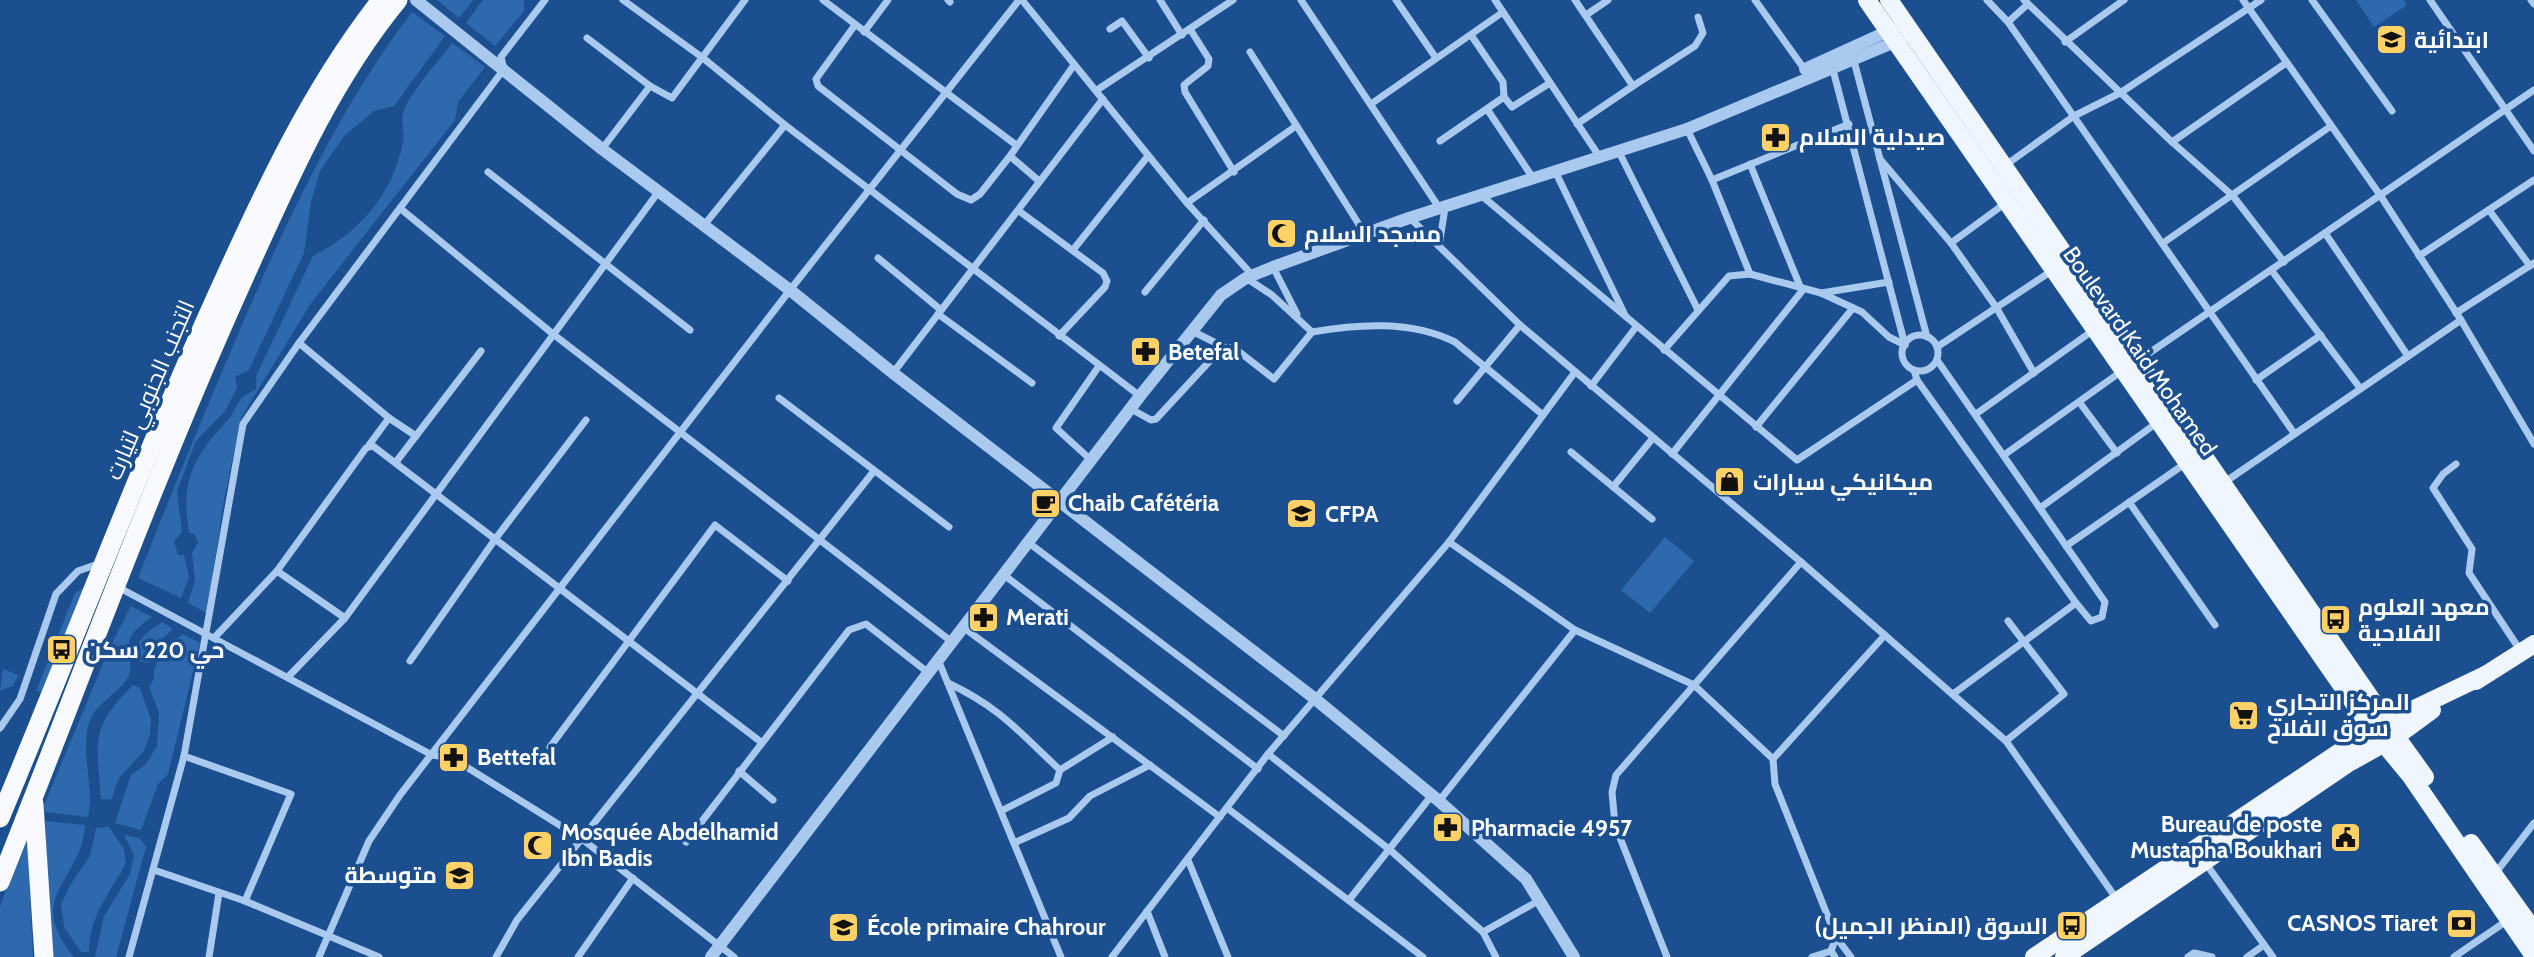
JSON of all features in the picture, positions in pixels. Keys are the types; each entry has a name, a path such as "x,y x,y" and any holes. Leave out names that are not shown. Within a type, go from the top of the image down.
{"highway":[{"name":"التجنب الجنوبي لتيارت","path":"0,818 189,357 255,212 328,75 381,0"},
{"name":"التجنب الجنوبي لتيارت","path":"0,882 115,586 205,365 296,162 355,58 398,0"},
{"path":"33,798 44,957"}],"main road":[{"name":"Boulevard Kaid Mohamed","path":"1867,0 2095,329 2130,366 2158,422 2388,732"},
{"name":"Boulevard Kaid Mohamed","path":"1889,0 2003,167 2130,366 2222,484 2388,732"},
{"path":"2064,957 2122,906 2388,732 2528,648"},
{"path":"2388,732 2413,759 2534,931"},
{"path":"2034,957 2204,860 2347,764 2388,732"},
{"path":"2388,732 2410,775 2534,956"}],"street":[{"path":"415,0 602,149 705,224 893,373 1314,698 1510,862 1540,900 1574,957"},
{"path":"504,69 501,57 545,0"},
{"path":"623,0 703,58 785,125 1140,396"},
{"path":"587,38 650,86 672,98 745,0"},
{"path":"824,0 1016,145"},
{"path":"864,32 888,0"},
{"path":"318,957 369,841 432,755 790,290 1021,0 1250,277 1312,331"},
{"path":"1160,0 1182,35"},
{"path":"1097,90 1233,0"},
{"path":"1301,0 1443,208 1439,246"},
{"path":"1396,0 1436,58"},
{"path":"1495,0 1599,156"},
{"path":"1575,0 1633,86"},
{"path":"1586,15 1608,0"},
{"path":"1755,0 1807,74"},
{"path":"1987,0 2008,22 2294,433"},
{"path":"2065,41 2124,0"},
{"path":"2243,0 2380,195 2458,316 2534,444"},
{"path":"2003,167 2074,116 2120,93 2261,0"},
{"path":"2312,0 2392,111"},
{"path":"2430,0 2534,151"},
{"path":"2008,22 2026,2 2172,142 2233,196 2284,262"},
{"path":"1370,104 1503,12"},
{"path":"1577,124 1695,46 1703,33 1698,17"},
{"path":"1110,29 1122,21 1149,58"},
{"path":"855,25 816,82 957,194 971,200 980,194 1010,156 1074,65"},
{"path":"1190,29 1209,59 1208,66 1184,85 1185,92 1234,172"},
{"path":"710,957 930,674 1140,396 1221,295 1273,267 1409,218 1687,129 1908,29"},
{"path":"1471,34 1503,82 1504,97 1512,107 1550,83"},
{"path":"1807,74 1833,70 1854,61 1892,37"},
{"path":"1250,52 1365,234"},
{"path":"1833,70 1905,345 1903,360 1914,370 1917,380 2076,603 2091,621 2102,617 2105,602 1937,359 1937,347 1927,337 1854,61"},
{"path":"2172,142 2286,63"},
{"path":"129,957 184,756 243,424 299,343 504,69"},
{"path":"602,149 650,86"},
{"path":"2004,455 2534,90"},
{"path":"1440,141 1504,97"},
{"path":"893,373 1103,99"},
{"path":"1487,109 1533,178"},
{"path":"1712,180 1849,124"},
{"path":"705,224 785,125"},
{"path":"1187,204 1296,126"},
{"path":"2163,243 2331,126"},
{"path":"1687,129 1712,180 1750,274"},
{"path":"1618,150 1698,310"},
{"path":"1010,156 1039,181"},
{"path":"1073,250 1148,156"},
{"path":"1878,156 1951,243 1996,307 2034,373"},
{"path":"1750,164 1802,291"},
{"path":"1555,171 1628,319"},
{"path":"488,172 690,330"},
{"path":"2419,256 2534,180"},
{"path":"288,677 345,618 659,191"},
{"path":"1482,195 1797,460 1917,380"},
{"path":"1951,243 2007,202"},
{"path":"401,209 553,334 953,643"},
{"path":"2222,484 2408,356 2458,316 2532,264 2489,209"},
{"path":"1019,211 1102,273 1107,281 1105,287 1059,336"},
{"path":"1409,218 1520,324 1591,387 1801,562 2006,741 2122,906"},
{"path":"1145,292 1204,220"},
{"path":"2325,233 2408,356"},
{"path":"878,258 939,312 1032,383"},
{"path":"1273,267 1299,318"},
{"path":"1937,347 2054,270"},
{"path":"2272,271 2361,388"},
{"path":"1664,350 1729,276 1750,274 1802,291 1821,293 1889,282"},
{"path":"1672,454 1802,291"},
{"path":"1821,293 1862,312 1889,337 1905,345"},
{"path":"1756,427 1853,308"},
{"path":"1457,401 1520,324"},
{"path":"1130,409 1151,420 1156,419 1218,352 1226,348 1233,347 1273,380 1312,331 1353,325 1419,330 1455,342 1543,415"},
{"path":"1591,387 1636,327"},
{"path":"1976,414 2095,329"},
{"path":"1192,331 1226,348"},
{"path":"2256,380 2321,335"},
{"path":"1905,345 1912,338 1927,337"},
{"path":"299,343 389,418 416,436"},
{"path":"396,462 481,351"},
{"path":"1914,370 1925,370 1937,359"},
{"path":"1091,460 1056,428 1099,366"},
{"path":"1112,957 1268,754 1449,542 1575,372"},
{"path":"779,398 949,527"},
{"path":"2080,403 2117,453"},
{"path":"215,637 277,570 389,418"},
{"path":"410,661 496,538 586,420"},
{"path":"2040,508 2158,422"},
{"path":"1613,487 1653,438"},
{"path":"369,445 396,462 761,742"},
{"path":"1571,452 1652,519"},
{"path":"2066,546 2187,462"},
{"path":"2456,464 2433,488 2472,549 2469,573 2528,648"},
{"path":"496,957 517,920 874,471"},
{"path":"2129,502 2215,625"},
{"path":"550,747 715,525 788,580"},
{"path":"1449,542 1575,630 1694,685 1773,759 1775,784 1836,937 1851,957"},
{"path":"1029,543 1284,736"},
{"path":"0,728 20,699 56,594 78,571 106,562"},
{"path":"1667,957 1615,825 1612,792 1616,775 1801,562"},
{"path":"277,570 345,618"},
{"path":"1004,575 1258,769"},
{"path":"115,586 432,755 452,758 582,839 734,957"},
{"path":"1953,694 2076,603"},
{"path":"2006,741 2064,694 2008,621"},
{"path":"686,842 849,630 866,624 930,674"},
{"path":"964,628 1220,817"},
{"path":"1349,900 1575,630"},
{"path":"1773,759 1885,635"},
{"path":"939,662 1061,957"},
{"path":"948,682 993,708 1028,736 1060,770"},
{"path":"1001,811 1055,783 1060,770 1113,737"},
{"path":"1268,754 1390,850 1483,932 1496,957"},
{"path":"184,756 292,794 245,901"},
{"path":"1014,844 1069,818 1090,796 1150,765"},
{"path":"739,772 773,800"},
{"path":"1227,808 1423,957"},
{"path":"2494,876 2534,823"},
{"path":"1188,860 1228,957"},
{"path":"2204,860 2273,957"},
{"path":"154,870 245,901 379,957"},
{"path":"578,957 633,878"},
{"path":"209,957 219,893"},
{"path":"1483,932 1540,900"},
{"path":"1147,911 1166,957"},
{"path":"2454,957 2509,919"},
{"path":"1812,957 1833,954 1836,937"},
{"path":"2247,957 2264,945"},
{"path":"2188,957 2194,953 2212,957"}],"shaded area":[{"path":"437,0 473,0 459,18"},
{"path":"483,0 524,0 524,11 495,46 466,23"},
{"path":"2356,0 2404,0 2407,5 2374,27"},
{"path":"412,12 445,36 394,106 374,111 344,136 320,171 311,202 304,253 249,370 235,377 237,388 225,411 196,441 177,491 182,532 174,541 178,555 184,555 189,577 181,598 138,578 233,346 301,196 363,83"},
{"path":"452,43 485,67 458,102 455,120 311,303 241,418 224,500 207,613 188,603 195,580 192,553 198,543 195,535 189,532 187,514 188,484 192,470 206,446 230,418 241,399 256,389 256,376 313,256 359,223 383,195 403,142 404,109"},
{"path":"1665,537 1694,561 1650,613 1621,590"},
{"path":"90,584 42,692 36,691 75,593"},
{"path":"131,606 152,617 132,635 129,650 130,670 126,681 98,708 90,720 86,743 90,793 88,817 45,812 44,805 110,647"},
{"path":"162,622 173,629 162,639 148,663 139,661 138,647 142,638"},
{"path":"183,634 200,643 168,774 158,784 141,830 115,823 131,775 146,764 157,746 159,712 149,687 154,679 156,666 167,648"},
{"path":"3,669 18,675 13,686 0,691"},
{"path":"133,685 140,688 151,720 150,735 144,751 119,778 111,800 101,799 98,749 102,725"},
{"path":"45,821 85,825 82,844 54,903 54,918 60,936 74,957 49,957"},
{"path":"109,827 124,849 126,863 96,916 89,952 81,952 64,927 61,904 90,856 96,828"},
{"path":"27,834 33,957 0,957 0,906"},
{"path":"124,835 140,838 146,847 116,957 95,957 104,916 130,874 134,855"}],"place":[{"name":"ابتدائية","path":"2391,40"},
{"name":"صيدلية السلام","path":"1776,137"},
{"name":"مسجد السلام","path":"1281,234"},
{"name":"Betefal","path":"1145,352"},
{"name":"ميكانيكي سيارات","path":"1730,482"},
{"name":"Chaib Cafétéria","path":"1045,503"},
{"name":"CFPA","path":"1302,514"},
{"name":"Merati","path":"983,617"},
{"name":"معهد العلوم الفلاحية","path":"2335,620"},
{"name":"حي 220 سكن","path":"62,650"},
{"name":"المركز التجاري سوق الفلاح","path":"2244,715"},
{"name":"Bettefal","path":"454,757"},
{"name":"Pharmacie 4957","path":"1448,828"},
{"name":"Bureau de poste Mustapha Boukhari","path":"2345,837"},
{"name":"Mosquée Abdelhamid Ibn Badis","path":"538,845"},
{"name":"متوسطة","path":"460,875"},
{"name":"CASNOS Tiaret","path":"2461,923"},
{"name":"السوق (المنظر الجميل)","path":"2071,926"},
{"name":"École primaire Chahrour","path":"844,927"}]}
